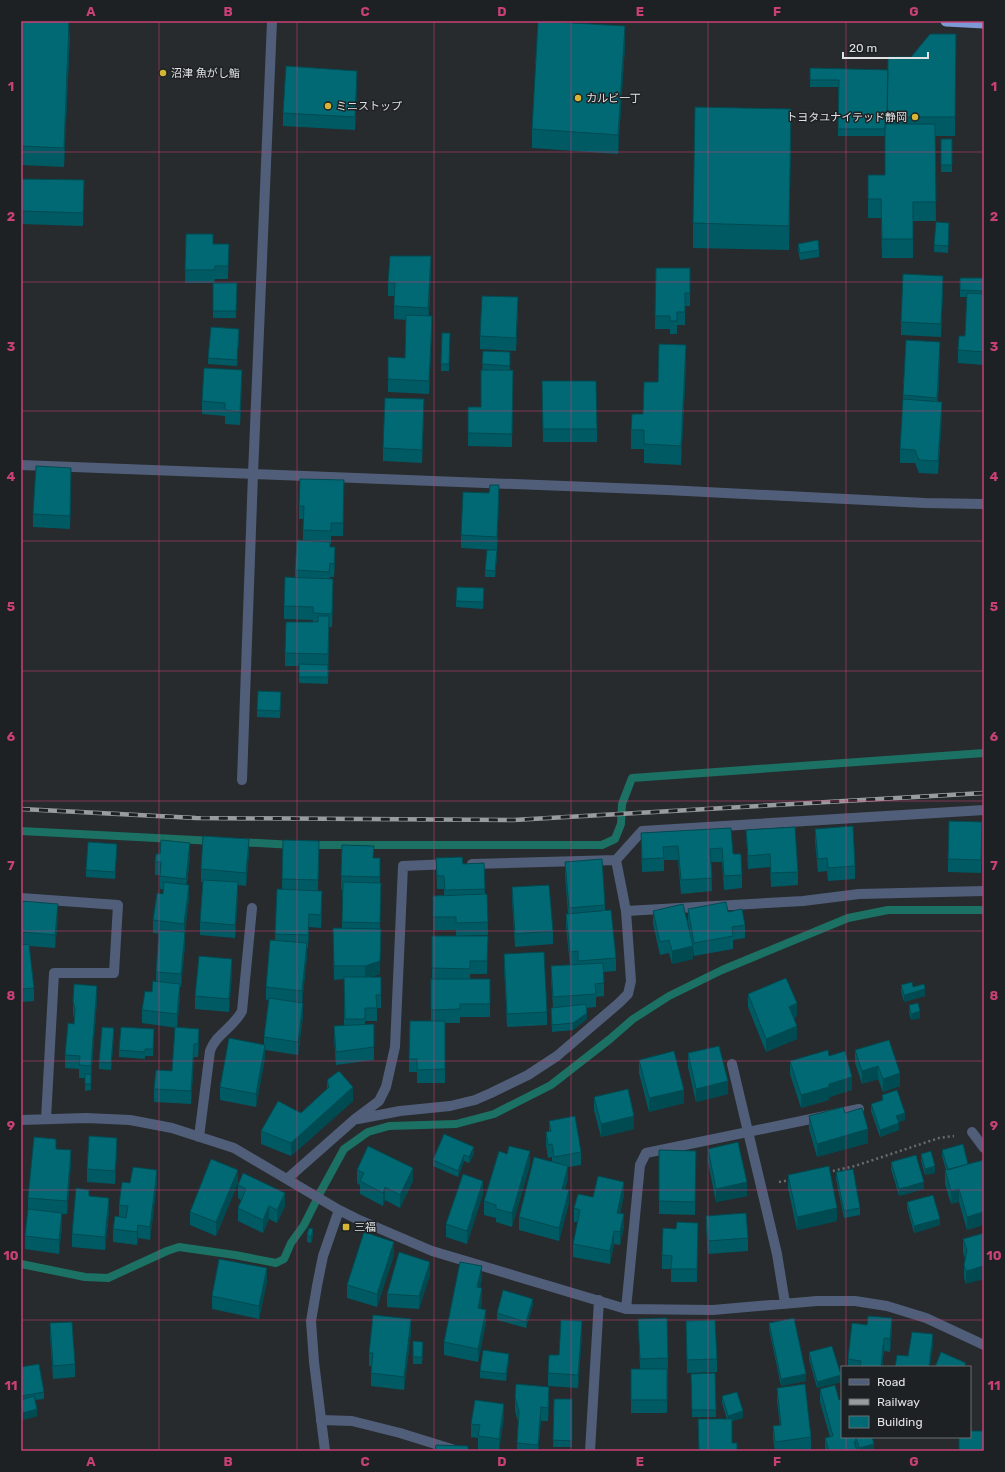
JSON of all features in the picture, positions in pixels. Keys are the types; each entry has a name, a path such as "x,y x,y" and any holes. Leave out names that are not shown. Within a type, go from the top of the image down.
{"highway":[{"path":"946,21 984,23"}],"street":[{"path":"242,780 272,21"},
{"path":"21,465 667,490 925,503 984,504"},
{"path":"287,1179 355,1119 379,1102 386,1087 395,1047 403,866 616,860 642,831 984,810"},
{"path":"355,1119 400,1111 450,1106 475,1100 528,1075 557,1056 628,994 631,981 626,911 616,860"},
{"path":"626,911 803,901 859,894 984,891"},
{"path":"21,898 118,905 114,974 54,973 46,1119"},
{"path":"199,1137 210,1051 213,1042 237,1020 242,1011 252,908"},
{"path":"732,1064 777,1254 785,1303"},
{"path":"626,1309 640,1165 646,1153 859,1109"},
{"path":"21,1120 86,1118 130,1120 172,1128 234,1148 339,1210 432,1251 626,1309 713,1310 785,1303 855,1301 887,1306 926,1318 984,1345"},
{"path":"972,1132 984,1148"},
{"path":"325,1451 311,1321 324,1256 339,1210"},
{"path":"590,1451 599,1300"},
{"path":"321,1420 352,1421 400,1433 458,1451"}],"path":[{"path":"824,1173 855,1166 939,1138 972,1132"},
{"path":"761,1186 792,1180"}],"building":[{"path":"21,21 69,21 64,148 21,146"},
{"path":"538,21 625,26 618,135 532,129"},
{"path":"930,34 956,34 955,117 887,117 888,57 911,57"},
{"path":"286,66 357,71 355,117 283,113"},
{"path":"810,68 888,70 887,124 885,124 885,129 838,129 839,80 810,80"},
{"path":"695,107 791,109 789,226 693,223"},
{"path":"885,124 935,124 936,202 913,202 913,239 882,239 881,199 868,199 868,175 885,175"},
{"path":"941,139 952,139 952,165 941,165"},
{"path":"21,179 84,180 83,213 21,211"},
{"path":"936,222 949,223 948,246 934,245"},
{"path":"186,234 213,234 213,244 229,244 228,266 215,266 214,270 185,270"},
{"path":"818,240 819,250 800,253 798,244"},
{"path":"390,256 431,256 428,308 394,306 395,283 388,283"},
{"path":"656,268 690,268 690,293 685,293 685,312 677,312 677,321 670,321 670,316 655,316"},
{"path":"903,274 943,276 941,324 901,322"},
{"path":"960,278 984,278 984,291 960,290"},
{"path":"213,283 237,283 236,311 213,311"},
{"path":"967,293 984,294 984,352 958,350 959,336 965,336"},
{"path":"482,296 518,297 516,338 480,336"},
{"path":"406,315 432,316 429,381 388,379 388,357 405,358"},
{"path":"211,327 239,329 237,360 208,358"},
{"path":"442,333 450,333 449,364 441,364"},
{"path":"906,340 940,342 937,398 903,395"},
{"path":"659,344 686,345 681,446 644,444 644,430 631,430 632,414 643,414 644,382 658,382"},
{"path":"483,351 510,352 510,366 482,364"},
{"path":"204,368 242,370 240,412 225,410 225,403 202,401"},
{"path":"481,370 513,370 512,434 468,433 468,407 481,407"},
{"path":"542,381 596,381 597,429 543,429"},
{"path":"385,398 424,399 422,450 383,448"},
{"path":"903,399 942,402 938,461 919,460 915,450 900,449"},
{"path":"36,466 71,468 70,516 33,514"},
{"path":"300,479 344,480 343,523 331,523 331,531 303,530 304,506 299,506"},
{"path":"490,485 499,485 497,537 461,535 463,492 489,493"},
{"path":"297,540 330,542 330,547 335,547 334,564 330,563 329,572 295,570"},
{"path":"487,550 497,550 495,571 485,570"},
{"path":"285,577 333,579 332,614 313,613 313,607 284,606"},
{"path":"457,587 484,588 483,602 456,601"},
{"path":"318,616 329,616 328,654 285,653 286,622 318,622"},
{"path":"299,664 328,665 328,677 299,677"},
{"path":"258,691 281,692 280,711 257,710"},
{"path":"949,821 982,822 981,860 948,859"},
{"path":"853,826 855,866 828,868 827,858 818,859 815,829"},
{"path":"795,827 798,872 771,873 770,854 748,856 746,830"},
{"path":"731,828 733,854 741,854 742,875 724,876 722,848 710,849 712,878 681,880 678,846 663,847 664,858 642,859 641,833"},
{"path":"203,836 249,839 246,873 201,869"},
{"path":"161,840 190,843 186,879 160,876 161,862 155,862 156,854 160,854"},
{"path":"283,840 319,841 318,880 282,879"},
{"path":"88,842 117,844 115,872 86,870"},
{"path":"342,845 374,846 373,858 380,858 380,877 341,876"},
{"path":"462,857 463,864 484,863 485,889 445,890 444,876 437,876 436,858"},
{"path":"602,859 605,905 569,908 565,862"},
{"path":"203,880 238,882 235,925 200,922"},
{"path":"164,882 189,885 184,924 153,920 157,893 163,894"},
{"path":"343,882 381,883 380,923 342,922"},
{"path":"549,885 553,931 515,934 512,887"},
{"path":"277,889 322,891 321,915 309,914 308,935 275,934"},
{"path":"487,894 488,922 456,923 456,917 433,917 433,896"},
{"path":"21,901 58,904 55,935 21,932"},
{"path":"726,902 728,912 742,909 745,925 732,927 733,936 694,943 688,909"},
{"path":"683,904 693,946 672,951 669,940 660,942 653,911"},
{"path":"611,910 616,958 578,961 578,951 570,952 566,914"},
{"path":"333,928 381,929 380,961 365,966 334,966"},
{"path":"159,930 185,932 181,974 156,972"},
{"path":"432,936 488,936 487,961 470,961 470,969 432,968"},
{"path":"270,940 307,943 302,991 266,987"},
{"path":"29,944 34,988 21,989 21,945"},
{"path":"544,952 547,1012 507,1014 504,954"},
{"path":"199,956 232,959 229,999 195,996"},
{"path":"603,963 604,983 595,984 596,994 553,997 551,966"},
{"path":"344,977 381,977 381,995 376,995 377,1008 365,1008 365,1019 345,1019"},
{"path":"786,978 797,1003 789,1007 797,1026 766,1039 748,994"},
{"path":"431,979 490,979 490,1004 460,1004 460,1009 431,1010"},
{"path":"153,981 180,984 177,1014 142,1010 145,991 152,992"},
{"path":"912,982 913,987 924,984 925,989 904,995 901,985"},
{"path":"74,984 97,986 91,1066 79,1065 80,1056 65,1055 68,1023 74,1024"},
{"path":"269,998 303,1003 298,1042 264,1037"},
{"path":"918,1003 920,1011 911,1014 909,1005"},
{"path":"586,1004 587,1013 573,1023 552,1025 551,1008"},
{"path":"410,1021 445,1021 445,1069 417,1070 417,1059 409,1059"},
{"path":"374,1024 374,1047 336,1052 334,1026"},
{"path":"102,1027 114,1028 111,1063 99,1062"},
{"path":"121,1027 154,1029 153,1049 145,1049 145,1052 119,1050"},
{"path":"175,1027 199,1029 198,1044 194,1044 191,1091 154,1089 156,1070 172,1071"},
{"path":"229,1038 265,1045 256,1094 220,1087"},
{"path":"889,1040 900,1073 883,1079 878,1066 862,1071 855,1050"},
{"path":"719,1046 728,1081 696,1089 688,1053"},
{"path":"828,1050 829,1056 845,1051 852,1077 829,1084 829,1087 801,1095 790,1061"},
{"path":"674,1051 684,1090 649,1098 639,1060"},
{"path":"339,1071 353,1087 291,1143 261,1131 278,1101 301,1113 329,1087 327,1080"},
{"path":"85,1074 91,1074 91,1084 85,1084"},
{"path":"628,1089 634,1116 601,1124 594,1097"},
{"path":"897,1090 905,1113 896,1116 899,1123 880,1130 871,1104 883,1100 882,1095"},
{"path":"843,1107 845,1113 862,1108 868,1129 817,1144 809,1116"},
{"path":"575,1116 581,1152 554,1157 552,1144 548,1145 546,1132 551,1131 549,1121"},
{"path":"444,1134 474,1147 469,1157 464,1155 458,1171 433,1160"},
{"path":"89,1136 117,1138 115,1171 87,1169"},
{"path":"34,1137 56,1139 56,1149 71,1150 67,1201 28,1198"},
{"path":"738,1142 747,1182 716,1189 708,1149"},
{"path":"963,1144 968,1164 948,1170 942,1150"},
{"path":"368,1146 413,1168 400,1195 385,1187 383,1193 360,1181 364,1173 357,1170"},
{"path":"509,1146 530,1151 512,1213 496,1209 496,1205 484,1201 499,1151 507,1154"},
{"path":"659,1150 696,1151 695,1202 659,1201"},
{"path":"931,1151 935,1166 925,1169 921,1154"},
{"path":"916,1155 924,1182 899,1189 891,1162"},
{"path":"534,1157 568,1166 562,1189 569,1190 559,1228 519,1217"},
{"path":"211,1159 238,1170 216,1222 190,1212"},
{"path":"984,1160 984,1217 983,1212 967,1217 959,1189 951,1191 945,1170"},
{"path":"829,1166 837,1208 797,1217 788,1175"},
{"path":"133,1167 157,1170 150,1227 138,1225 137,1232 113,1229 115,1216 126,1218 128,1206 119,1205 122,1182 130,1183"},
{"path":"853,1169 860,1208 844,1211 836,1172"},
{"path":"243,1173 285,1193 277,1210 269,1206 263,1220 238,1208 246,1189 238,1185"},
{"path":"463,1174 483,1181 467,1231 446,1224"},
{"path":"598,1176 624,1182 617,1213 624,1214 620,1232 614,1231 610,1251 573,1244 580,1210 574,1208 578,1194 593,1197"},
{"path":"76,1188 89,1190 89,1196 109,1198 105,1237 72,1234"},
{"path":"933,1195 940,1219 914,1226 907,1202"},
{"path":"28,1209 62,1213 59,1240 25,1236"},
{"path":"746,1213 748,1238 708,1241 706,1216"},
{"path":"677,1222 698,1223 697,1269 671,1269 672,1256 662,1255 663,1228 676,1229"},
{"path":"309,1228 313,1229 311,1237 307,1235"},
{"path":"364,1232 394,1242 377,1294 347,1285"},
{"path":"984,1233 984,1266 966,1271 964,1265 967,1250 963,1239"},
{"path":"399,1252 430,1262 419,1296 387,1294"},
{"path":"219,1259 267,1268 259,1306 212,1296"},
{"path":"460,1262 482,1266 477,1287 482,1288 478,1308 486,1310 478,1349 444,1342"},
{"path":"503,1290 533,1299 526,1322 497,1313"},
{"path":"373,1315 411,1319 404,1377 371,1373 373,1353 369,1353"},
{"path":"868,1316 892,1318 890,1339 884,1338 881,1366 860,1366 861,1361 848,1359 852,1323 867,1325"},
{"path":"667,1318 668,1358 640,1359 638,1319"},
{"path":"794,1318 806,1374 781,1379 769,1323"},
{"path":"561,1320 582,1321 578,1375 548,1373 549,1355 559,1355"},
{"path":"715,1320 717,1359 687,1360 686,1321"},
{"path":"72,1322 75,1364 53,1366 50,1323"},
{"path":"912,1332 933,1334 929,1366 895,1366 897,1355 908,1356"},
{"path":"413,1341 423,1342 422,1357 413,1357"},
{"path":"832,1346 841,1375 817,1382 809,1352"},
{"path":"483,1350 509,1354 506,1374 480,1371"},
{"path":"941,1352 966,1363 964,1366 935,1366"},
{"path":"39,1364 44,1392 21,1396 21,1367"},
{"path":"631,1369 667,1369 667,1400 631,1400"},
{"path":"715,1373 716,1410 692,1410 691,1374"},
{"path":"516,1384 549,1387 548,1408 541,1407 538,1445 517,1443 519,1411 515,1398"},
{"path":"805,1384 811,1437 775,1442 773,1426 781,1425 777,1388"},
{"path":"835,1385 839,1400 841,1399 841,1438 855,1438 856,1441 854,1442 857,1451 829,1451 825,1438 833,1436 820,1389"},
{"path":"737,1392 743,1411 728,1416 722,1396"},
{"path":"34,1396 37,1409 23,1413 21,1400"},
{"path":"554,1399 572,1399 572,1441 553,1440"},
{"path":"475,1400 504,1404 499,1439 478,1436 480,1425 471,1424"},
{"path":"698,1419 732,1419 732,1443 737,1443 737,1451 688,1451 699,1450"},
{"path":"971,1431 984,1431 984,1451 959,1451 959,1438 971,1438"},
{"path":"856,1438 872,1438 874,1444 859,1448"},
{"path":"436,1445 468,1446 468,1451 435,1451"}],"waterway":[{"path":"308,845 602,845 615,839 621,824 622,804 632,778 984,753"},
{"path":"21,831 214,841"},
{"path":"240,842 294,845"},
{"path":"21,1264 85,1277 108,1278 179,1247 235,1255 276,1263 284,1259 291,1243 304,1225 344,1149 368,1132 389,1126 456,1124 494,1114 551,1085 633,1019 669,996 722,970 848,918 888,910 984,910"}],"railway":[{"path":"21,809 196,818 514,820 984,793"}],"place":[{"name":"沼津 魚がし鮨","path":"163,73"},
{"name":"カルビ一丁","path":"578,98"},
{"name":"ミニストップ","path":"328,106"},
{"name":"トヨタユナイテッド静岡","path":"915,117"},
{"name":"三福","path":"346,1227"}]}
